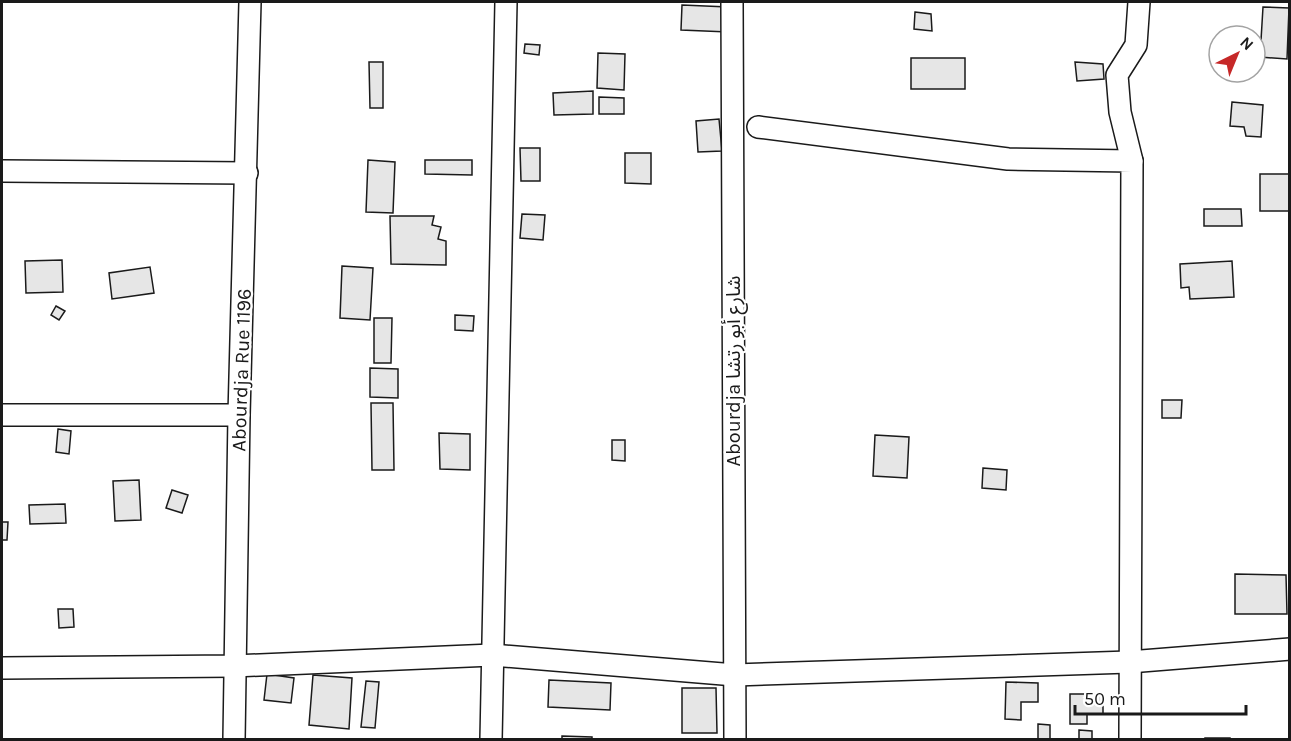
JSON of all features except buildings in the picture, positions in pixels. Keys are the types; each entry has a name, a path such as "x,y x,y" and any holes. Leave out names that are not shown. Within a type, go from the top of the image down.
{"street":[{"name":"Abourdja Rue 1196","path":"234,740 239,415 248,173 250,2"},
{"path":"491,740 507,2"},
{"name":"Abourdja شارع أبو رتشا","path":"732,2 735,740"},
{"path":"1130,740 1132,160 1120,112 1117,75 1136,45 1139,2"},
{"path":"758,127 1008,159 1132,160"},
{"path":"2,171 248,173"},
{"path":"2,415 239,415"},
{"path":"2,668 234,666 492,655 735,675 1129,662 1290,649"}]}
